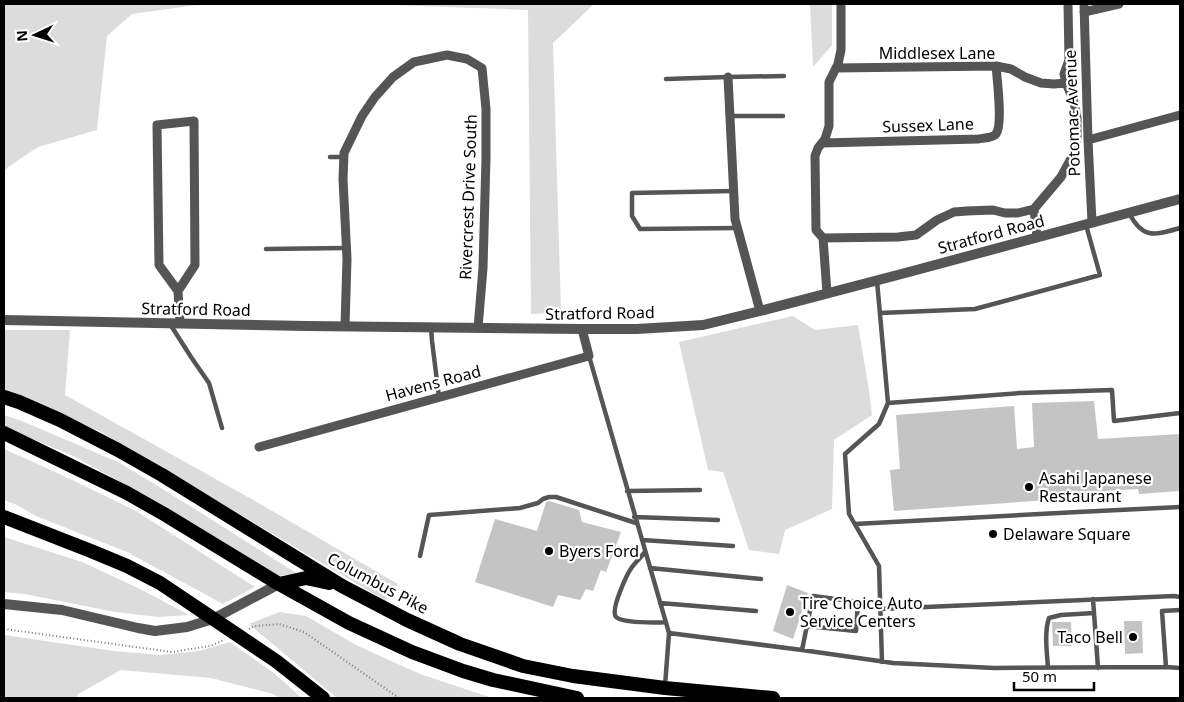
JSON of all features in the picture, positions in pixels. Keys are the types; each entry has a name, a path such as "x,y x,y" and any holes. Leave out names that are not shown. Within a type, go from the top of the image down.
{"highway":[{"name":"Columbus Pike","path":"4,397 60,420 118,450 342,586 406,620 460,644 523,666 573,676 665,688 773,698"},
{"path":"4,433 164,514 279,584 349,623 412,652 463,671 494,680 577,698"},
{"path":"4,517 127,566 160,583 247,636 323,698"},
{"path":"279,584 306,578 342,586"}],"street":[{"path":"827,293 823,238 816,230 815,156 829,126 829,82 838,64 841,50 841,4"},
{"path":"1084,8 1119,4"},
{"path":"823,238 916,235 937,220 954,212 992,210 1018,214 1034,208 1061,177 1073,155 1077,137 1074,102 1064,74 1068,60 1068,7"},
{"name":"Potomac Avenue","path":"1084,8 1089,223"},
{"name":"Rivercrest Drive South","path":"344,157 344,153 362,116 393,77 414,62 447,56 467,59 482,68 486,109 486,158 483,268 478,328"},
{"name":"Middlesex Lane","path":"836,68 996,66 1012,70 1041,83 1066,83"},
{"name":"Sussex Lane","path":"822,143 978,140 994,136 998,132 1000,120 996,66"},
{"path":"728,76 735,219 760,311"},
{"path":"1088,140 1180,114"},
{"path":"175,323 178,291 196,265 194,121 157,125 159,265 178,291"},
{"path":"344,157 345,326"},
{"name":"Stratford Road","path":"4,320 582,329 637,329 703,325 1180,199"},
{"path":"1034,208 1038,237"},
{"path":"582,329 589,356"},
{"name":"Havens Road","path":"259,447 589,356"},
{"path":"4,604 62,610 155,631 187,627 213,619 279,584"}],"lane":[{"path":"666,79 784,76"},
{"path":"730,116 782,116"},
{"path":"330,157 344,157"},
{"path":"734,191 632,193 632,216 640,229 738,228"},
{"path":"1129,212 1134,222 1149,234 1160,234 1180,228"},
{"path":"880,314 975,309 1100,275 1089,223"},
{"path":"266,249 346,248"},
{"path":"876,280 888,403 879,424 845,454 849,514 879,566 882,662"},
{"path":"175,323 191,357 209,383 222,428"},
{"path":"431,327 439,397"},
{"path":"589,356 669,633 665,688"},
{"path":"888,403 1020,393 1112,390 1114,421 1180,413"},
{"path":"627,491 700,490"},
{"path":"420,556 429,515 520,508 538,503 549,497 556,497 636,523"},
{"path":"855,524 1180,507"},
{"path":"634,516 718,520"},
{"path":"642,540 733,546"},
{"path":"645,552 632,566 615,606 615,614 620,619 652,623 666,622"},
{"path":"650,568 761,579"},
{"path":"802,650 807,626 814,596 858,602 856,631 807,626"},
{"path":"880,609 1180,597"},
{"path":"1093,600 1098,668"},
{"path":"660,603 756,611"},
{"path":"1166,667 1162,611 1180,610"},
{"path":"1048,668 1047,646 1050,618 1061,615 1094,613"},
{"path":"669,633 882,662 994,668 1180,668"}],"path":[{"path":"247,636 255,626 279,624 304,632 399,698"},
{"path":"4,629 172,652 210,646 228,638"}],"shaded area":[{"path":"4,4 204,4 132,14 107,36 97,130 38,147 8,167 4,172"},
{"path":"364,4 594,4 553,43 561,312 531,314 528,10"},
{"path":"810,4 832,4 832,45 813,67"},
{"path":"793,316 815,330 858,325 872,415 834,440 832,509 785,530 779,554 749,550 723,472 708,470 679,342"},
{"path":"4,330 70,330 65,395 255,501 398,584 386,601 101,432 4,392"},
{"path":"4,415 120,463 296,573 279,576 152,499 73,456 4,427"},
{"path":"4,449 136,511 255,587 223,604 127,552 36,516 4,500"},
{"path":"4,537 82,562 140,589 189,615 158,617 115,612 25,594 4,592"},
{"path":"280,612 306,616 356,645 420,674 492,698 337,698 249,624"},
{"path":"4,635 114,651 160,655 199,651 230,642 274,673 302,698 280,698 273,694 211,678 121,670 78,694 76,698 4,698"}],"building":[{"path":"1094,401 1098,439 1180,434 1180,491 1139,494 1138,489 1105,491 1105,496 894,511 890,470 900,469 896,415 1014,406 1017,449 1034,447 1032,403"},
{"name":"Byers Ford","path":"549,501 579,510 582,522 621,532 606,572 601,570 593,591 586,589 580,600 558,595 553,607 475,582 495,519 537,531 546,502"},
{"name":"Tire Choice Auto Service Centers","path":"787,585 808,593 793,639 773,631"},
{"name":"Taco Bell","path":"1124,621 1142,621 1143,653 1125,654"},
{"path":"1052,622 1071,622 1072,646 1053,646"}],"place":[{"name":"Asahi Japanese Restaurant","path":"1029,487"},
{"name":"Delaware Square","path":"993,534"},
{"name":"Byers Ford","path":"549,551"},
{"name":"Tire Choice Auto Service Centers","path":"790,612"},
{"name":"Taco Bell","path":"1133,637"}]}
